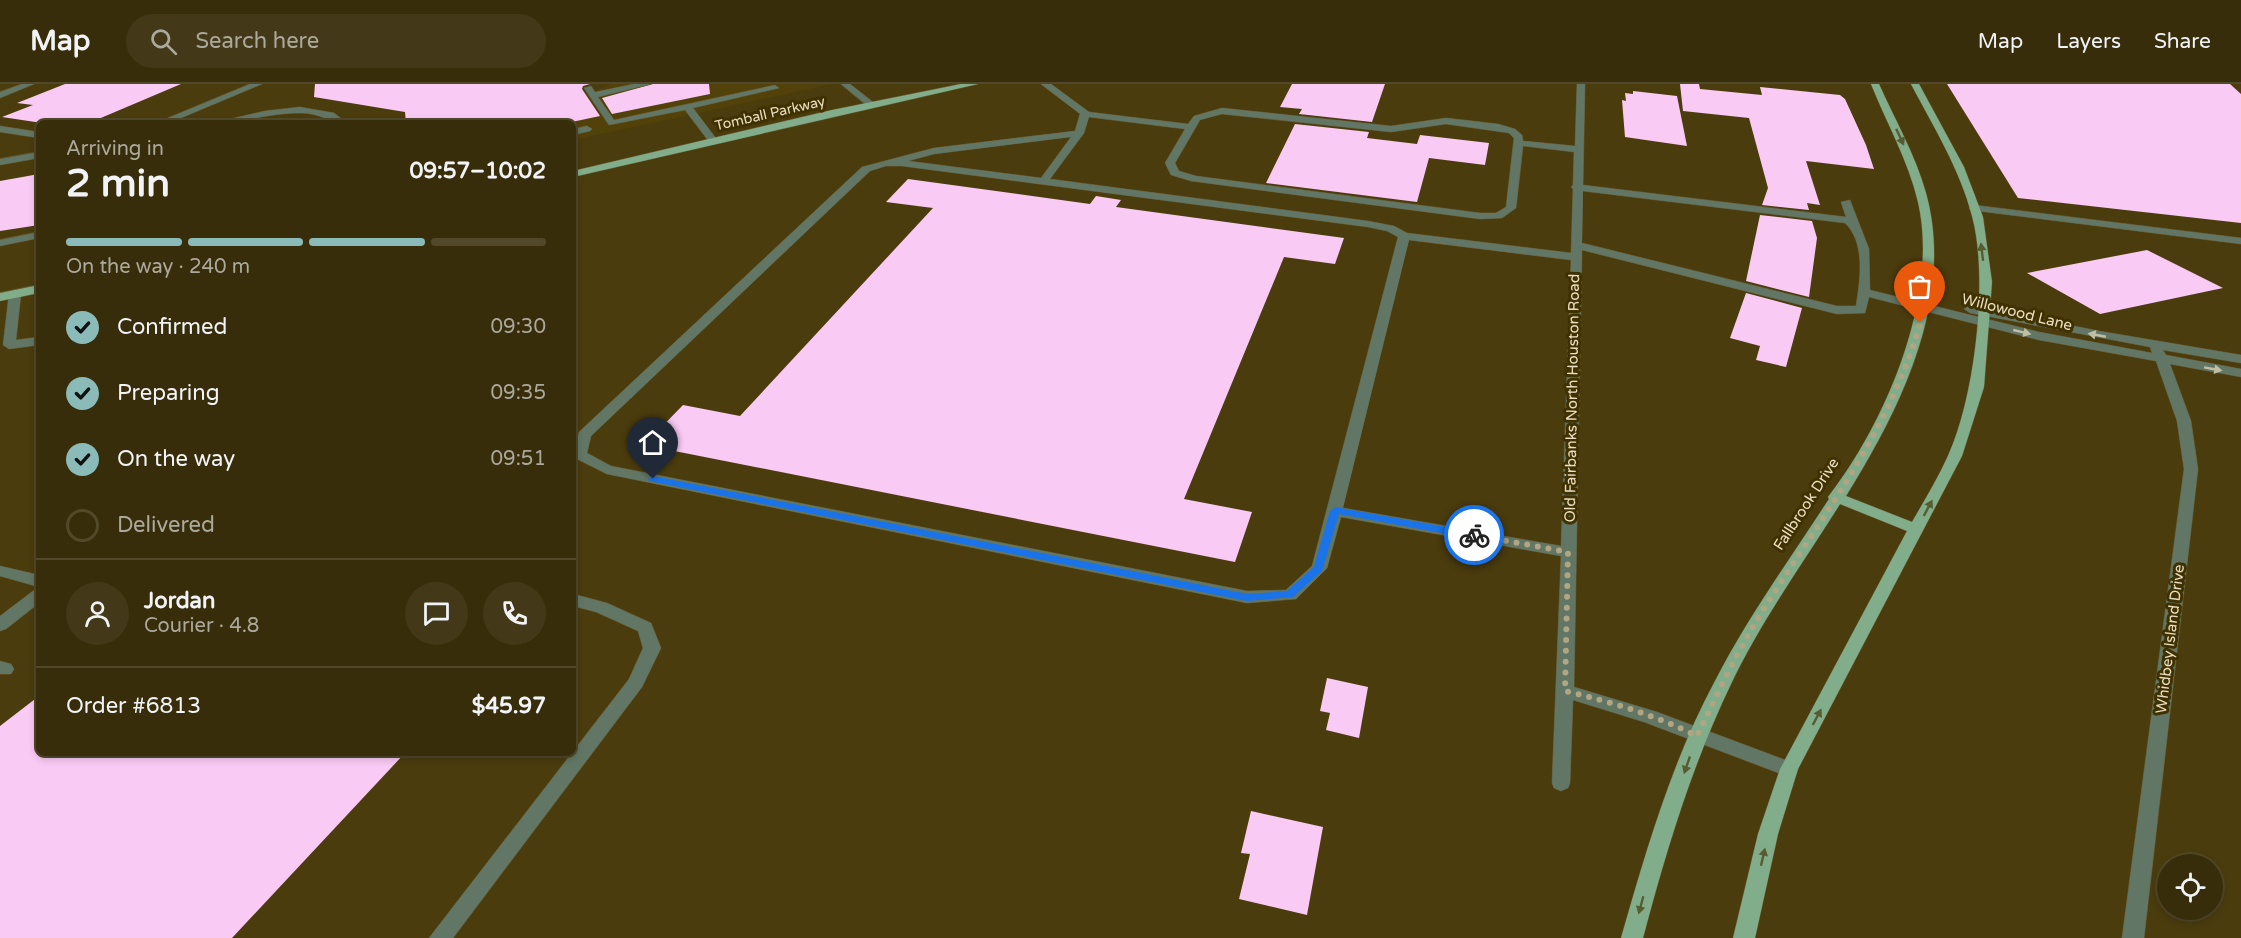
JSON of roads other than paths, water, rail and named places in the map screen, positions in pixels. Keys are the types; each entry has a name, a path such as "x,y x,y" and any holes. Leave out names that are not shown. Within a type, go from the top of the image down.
{"main road":[{"name":"Tomball Parkway","path":"576,173 974,84"},
{"name":"Fallbrook Drive","path":"1632,938 1650,872 1697,736 1756,621 1866,450 1896,392 1925,305 1930,244 1917,183 1913,166 1875,84"},
{"path":"1743,938 1768,834 1789,769 1917,529 1958,447 1977,387 1986,282 1974,208 1959,167 1915,84"},
{"path":"0,297 36,290"},
{"path":"1835,497 1917,529"}],"street":[{"path":"0,95 30,84"},
{"path":"168,120 258,84"},
{"path":"647,84 591,91 612,123 775,88 772,84"},
{"path":"845,84 873,105"},
{"path":"1045,84 1084,114 1191,127"},
{"name":"Old Fairbanks North Houston Road","path":"1561,783 1577,149 1581,84"},
{"path":"234,120 299,108 332,116 338,120"},
{"path":"688,108 713,141"},
{"path":"1222,111 1391,129 1446,121 1512,131 1519,137 1519,143 1511,208 1498,216 1480,216 1195,179 1175,173 1170,163 1191,127 1197,118 1222,111"},
{"path":"1043,182 1079,133 1084,114"},
{"path":"0,129 36,135"},
{"path":"576,131 587,129"},
{"path":"1079,133 934,151 866,170 584,435 580,456 607,470 1247,597 1290,595 1319,568 1404,236"},
{"path":"1519,143 1577,149"},
{"path":"0,162 36,156"},
{"path":"885,164 902,163 1368,224 1390,228 1404,236 1575,251 1849,312 1861,310 1866,266 1857,228 1846,202"},
{"path":"1576,187 1841,218 1854,224"},
{"path":"1974,208 2241,241"},
{"path":"0,243 36,236"},
{"name":"Willowood Lane","path":"1864,292 2158,353 2241,373"},
{"path":"15,294 9,345 36,341"},
{"name":"Willowood Lane","path":"2158,353 2241,359"},
{"name":"Whidbey Island Drive","path":"2133,938 2191,469 2190,441 2174,387 2158,353"},
{"path":"1335,511 1568,552"},
{"path":"0,571 36,580"},
{"path":"0,625 36,598"},
{"path":"440,938 636,682 652,648 645,627 601,607 576,601"},
{"path":"1565,691 1615,703 1661,718 1697,736 1789,769"}]}
